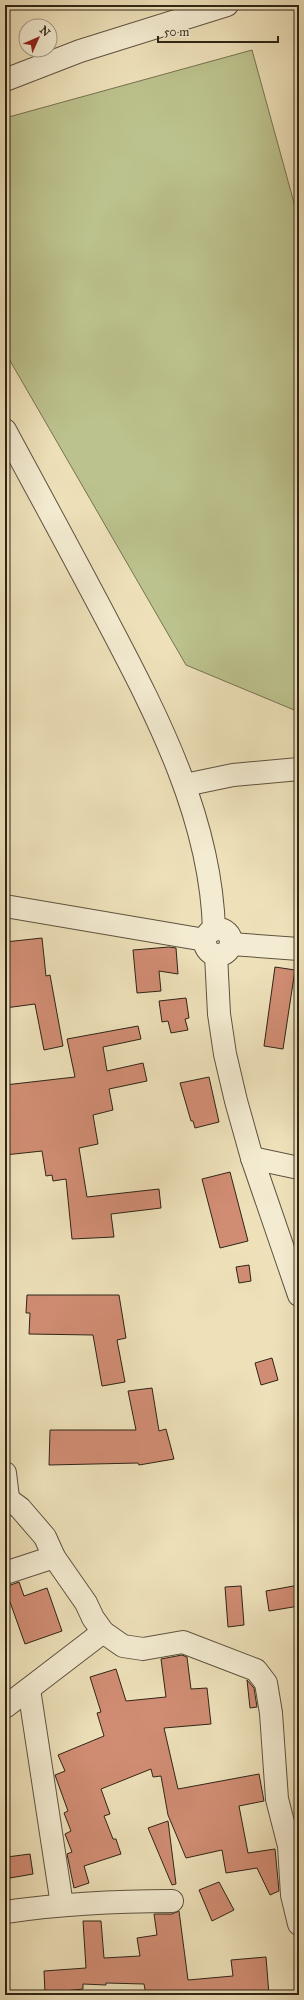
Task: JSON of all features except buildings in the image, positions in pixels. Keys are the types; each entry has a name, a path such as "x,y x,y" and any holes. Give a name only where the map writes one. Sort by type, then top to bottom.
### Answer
{"street":[{"path":"5,80 80,51 227,5"},
{"path":"5,430 66,541 154,710 185,785 202,844 214,903 219,1014 225,1054 252,1158 299,1295"},
{"path":"185,785 233,775 299,769"},
{"path":"5,906 216,942 299,948"},
{"path":"252,1158 299,1168"},
{"path":"5,1473 7,1497 32,1520 45,1537 54,1557 86,1603 93,1618 103,1632 123,1646 143,1649 183,1642 256,1670 266,1683 271,1713 277,1799 288,1846 292,1895 299,1924"},
{"path":"5,1572 54,1557"},
{"path":"5,1707 103,1632"},
{"path":"29,1689 62,1905"},
{"path":"5,1912 62,1905 120,1901 172,1901"}],"green space":[{"path":"252,50 299,221 299,712 186,665 5,352 5,118"}]}
